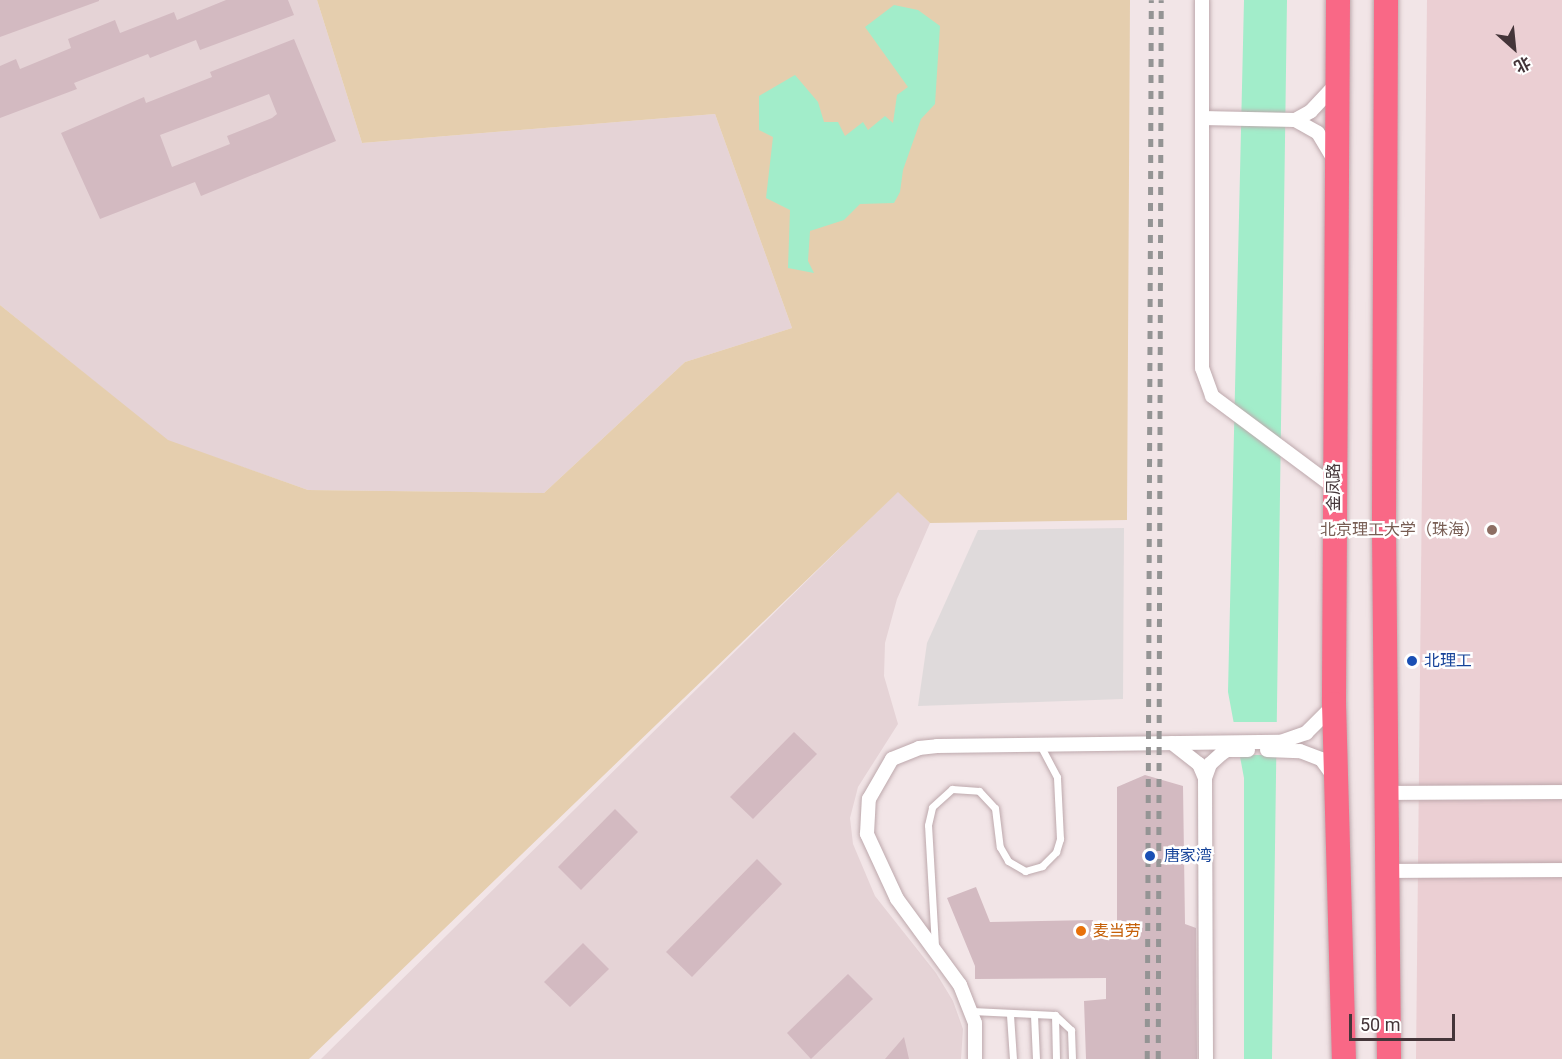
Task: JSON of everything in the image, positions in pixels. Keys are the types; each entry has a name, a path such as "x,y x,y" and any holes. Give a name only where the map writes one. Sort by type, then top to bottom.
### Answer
{"highway":[{"name":"金凤路","path":"1338,0 1334,704 1344,1052"},
{"path":"1386,0 1389,1052"}],"street":[{"path":"1202,0 1202,368 1212,396 1334,487"},
{"path":"1291,120 1311,111 1339,80"},
{"path":"1202,118 1291,120 1318,133 1336,162"},
{"path":"1280,746 1306,733 1321,722 1334,704"},
{"path":"975,1059 972,1011 935,948 897,899 871,848 865,819 877,780 892,759 919,748 1039,743 1172,742 1280,746 1320,759 1335,778"},
{"path":"1172,742 1189,752 1205,778"},
{"path":"1206,1059 1205,778 1210,764 1227,745"},
{"path":"1387,793 1562,792"},
{"path":"1388,871 1562,870"}],"lane":[{"path":"935,948 928,825 932,807 952,789 979,791 995,808 1000,847 1008,861 1025,871 1042,866 1056,852 1060,839 1058,777 1039,743"},
{"path":"972,1011 1010,1015 1055,1015 1071,1030 1072,1059"},
{"path":"1010,1015 1013,1059"},
{"path":"1034,1015 1036,1059"},
{"path":"1055,1015 1056,1059"}],"shaded area":[{"path":"0,0 317,0 362,143 715,114 792,328 685,362 544,493 308,490 168,441 0,305"},
{"path":"317,0 1130,0 1127,520 930,523 898,492 309,1059 0,1059 0,305 168,440 308,490 544,493 685,362 792,328 715,114 362,143"},
{"path":"1244,0 1287,0 1272,1059 1244,1059 1244,778 1228,692"},
{"name":"北京理工大学（珠海）","path":"1427,0 1562,0 1562,1059 1416,1059"},
{"path":"894,5 918,10 940,26 935,104 921,119 903,170 900,192 894,203 860,204 844,220 810,231 808,261 814,273 788,268 790,210 766,198 773,137 759,130 759,96 795,75 818,102 824,122 838,122 845,136 863,122 868,130 885,116 893,123 897,95 908,87 865,27"},
{"path":"898,491 930,523 897,599 885,643 884,676 898,724 858,787 850,818 853,844 875,896 936,973 953,1001 963,1029 961,1059 321,1059"},
{"path":"1124,528 1123,699 918,706 927,643 978,530"}],"pier":[{"path":"1230,722 1279,722 1279,755 1237,755"}],"building":[{"path":"0,0 99,0 99,1 0,37"},
{"path":"226,0 288,0 294,15 200,50 196,40 150,58 148,54 74,83 77,89 0,118 0,66 16,59 20,69 71,48 68,39 115,20 120,33 174,12 177,20"},
{"path":"294,39 336,141 201,196 195,182 100,219 61,133 144,97 146,103 212,77 210,72","holes":["269,94 277,114 227,136 230,144 172,167 160,135"]},
{"path":"794,732 817,754 753,819 730,797"},
{"name":"唐家湾","path":"1145,775 1183,786 1185,924 1196,928 1197,1059 1086,1059 1084,1001 1106,999 1106,978 975,979 975,966 947,898 976,887 990,922 1093,920 1093,935 1117,924 1117,787"},
{"path":"615,809 638,832 581,890 558,867"},
{"path":"757,859 782,884 692,977 666,952"},
{"path":"583,943 609,969 570,1007 544,982"},
{"path":"848,974 873,999 811,1059 787,1033"},
{"path":"904,1037 909,1059 885,1059"}],"railway":[{"path":"1147,1059 1151,0"},
{"path":"1158,1059 1161,0"}],"place":[{"name":"北京理工大学（珠海）","path":"1492,530"},
{"name":"北理工","path":"1412,661"},
{"name":"唐家湾","path":"1150,856"},
{"name":"麦当劳","path":"1081,931"}]}
